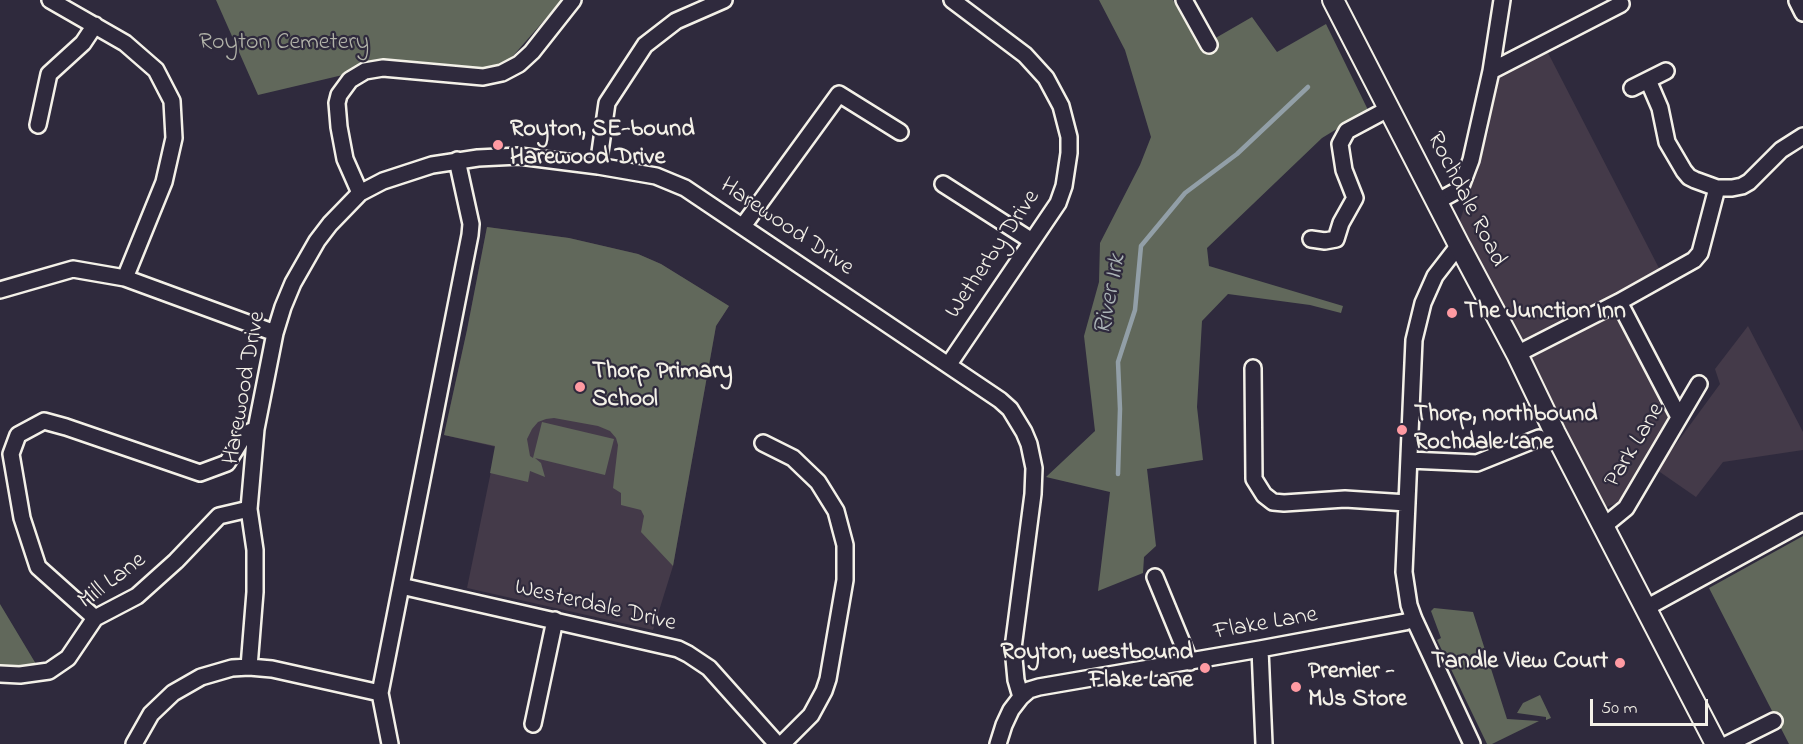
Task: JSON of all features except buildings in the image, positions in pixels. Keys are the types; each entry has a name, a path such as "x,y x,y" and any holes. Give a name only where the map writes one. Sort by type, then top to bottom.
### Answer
{"main road":[{"name":"Rochdale Road","path":"1333,0 1716,744"}],"street":[{"path":"50,0 125,43 156,70 172,101 174,138 164,182 125,278"},
{"path":"360,193 345,159 338,119 339,95 350,80 365,71 374,69 483,77 502,73 519,64 532,52 573,0"},
{"path":"598,166 607,103 645,45 676,21 724,0"},
{"name":"Wetherby Drive","path":"949,364 1058,202 1068,170 1069,137 1061,106 1046,78 1025,55 952,0"},
{"path":"1184,0 1209,45"},
{"path":"1438,201 1460,189 1471,160 1491,71 1502,0"},
{"path":"1794,1 1803,13"},
{"path":"1491,71 1620,4"},
{"path":"38,125 49,74 83,43 95,25"},
{"path":"1632,88 1666,71"},
{"path":"1648,80 1660,108 1667,142 1684,171 1689,177 1717,188 1732,188 1749,182 1781,150 1803,136"},
{"path":"743,226 839,94 900,132"},
{"path":"1311,239 1325,242 1336,239 1341,223 1355,198 1344,170 1340,144 1347,131 1390,108"},
{"name":"Harewood Drive","path":"249,667 255,592 255,550 249,509 256,429 275,333 290,291 305,260 330,224 360,193 408,172 457,160 519,156 598,166 656,177 685,188 949,364 1010,409 1024,432 1034,468 1033,494 1013,648 1016,680 1021,697"},
{"path":"390,744 380,693 470,235 471,224 457,160"},
{"path":"943,184 1032,241"},
{"path":"1517,354 1619,302 1694,260 1700,253 1717,188"},
{"path":"1459,245 1435,276 1423,303 1414,340 1404,572 1409,605 1414,619 1472,744"},
{"path":"0,290 73,269 125,278 275,333"},
{"path":"1619,302 1679,417"},
{"path":"1253,368 1254,479 1264,495 1273,502 1284,503 1345,499 1407,503"},
{"name":"Park Lane","path":"1604,526 1626,508 1699,384"},
{"path":"95,618 38,567 22,518 11,454 18,435 44,421 200,473 227,463 245,434 256,429"},
{"path":"1409,460 1477,463 1539,438"},
{"path":"763,442 793,458 818,482 836,511 842,528 846,554 844,580 828,679 824,691 811,715 779,744"},
{"name":"Mill Lane","path":"0,674 20,675 49,671 68,658 95,618 137,596 176,561 219,516 249,509"},
{"path":"1646,608 1803,522"},
{"path":"1155,577 1190,662"},
{"name":"Westerdale Drive","path":"401,586 668,646 688,654 709,668 779,744"},
{"name":"Flake Lane","path":"1021,697 1029,690 1039,687 1260,650 1414,619"},
{"path":"533,724 555,620"},
{"path":"1260,650 1264,744"},
{"path":"134,744 151,714 161,704 186,684 216,672 249,667 272,669 380,693"},
{"path":"998,744 1008,717 1021,697"},
{"path":"1728,744 1774,721"}],"shaded area":[{"path":"1546,49 1661,272 1610,302 1673,420 1618,503 1606,507 1459,224 1489,129 1493,76"},
{"name":"Thorp Primary School","path":"487,227 569,238 638,254 661,264 729,306 716,326 673,566 653,630 467,588 496,447 444,435"},
{"path":"1748,326 1803,432 1803,450 1723,462 1696,497 1657,470 1720,384 1715,369"}],"green space":[{"name":"Royton Cemetery","path":"216,0 562,0 505,65 480,74 408,69 375,61 347,74 258,95"},
{"path":"1099,0 1173,0 1200,47 1252,17 1277,52 1326,24 1368,110 1322,138 1207,248 1209,266 1343,306 1341,313 1310,305 1228,294 1202,321 1197,407 1203,460 1147,469 1156,546 1144,557 1143,573 1098,591 1110,492 1046,477 1095,431 1084,336 1099,282 1100,243 1140,165 1151,137 1125,50"},
{"name":"Thorp Primary School","path":"487,227 569,238 638,254 661,264 729,306 716,326 673,566 641,532 644,516 641,510 621,505 621,493 613,488 618,445 610,431 598,426 554,418 538,422 527,439 530,456 533,458 542,422 614,439 605,475 535,458 541,463 545,477 530,471 528,482 490,473 495,446 444,435"},
{"path":"1803,536 1803,744 1789,744 1709,588"},
{"path":"0,604 39,669 0,666"},
{"path":"1434,608 1473,612 1507,719 1539,721 1492,744 1487,744 1437,640 1441,638 1431,611"},
{"path":"1540,695 1551,718 1546,720 1546,717 1517,713 1523,703"}],"waterway":[{"name":"River Irk","path":"1118,474 1120,409 1118,362 1135,310 1141,246 1185,193 1237,154 1308,87"}],"place":[{"name":"Royton, SE-bound Harewood Drive","path":"498,145"},
{"name":"The Junction Inn","path":"1452,313"},
{"name":"Thorp Primary School","path":"580,387"},
{"name":"Thorp, northbound Rochdale Lane","path":"1402,430"},
{"name":"Tandle View Court","path":"1620,663"},
{"name":"Royton, westbound Flake Lane","path":"1205,668"},
{"name":"Premier - MJs Store","path":"1296,687"}]}
